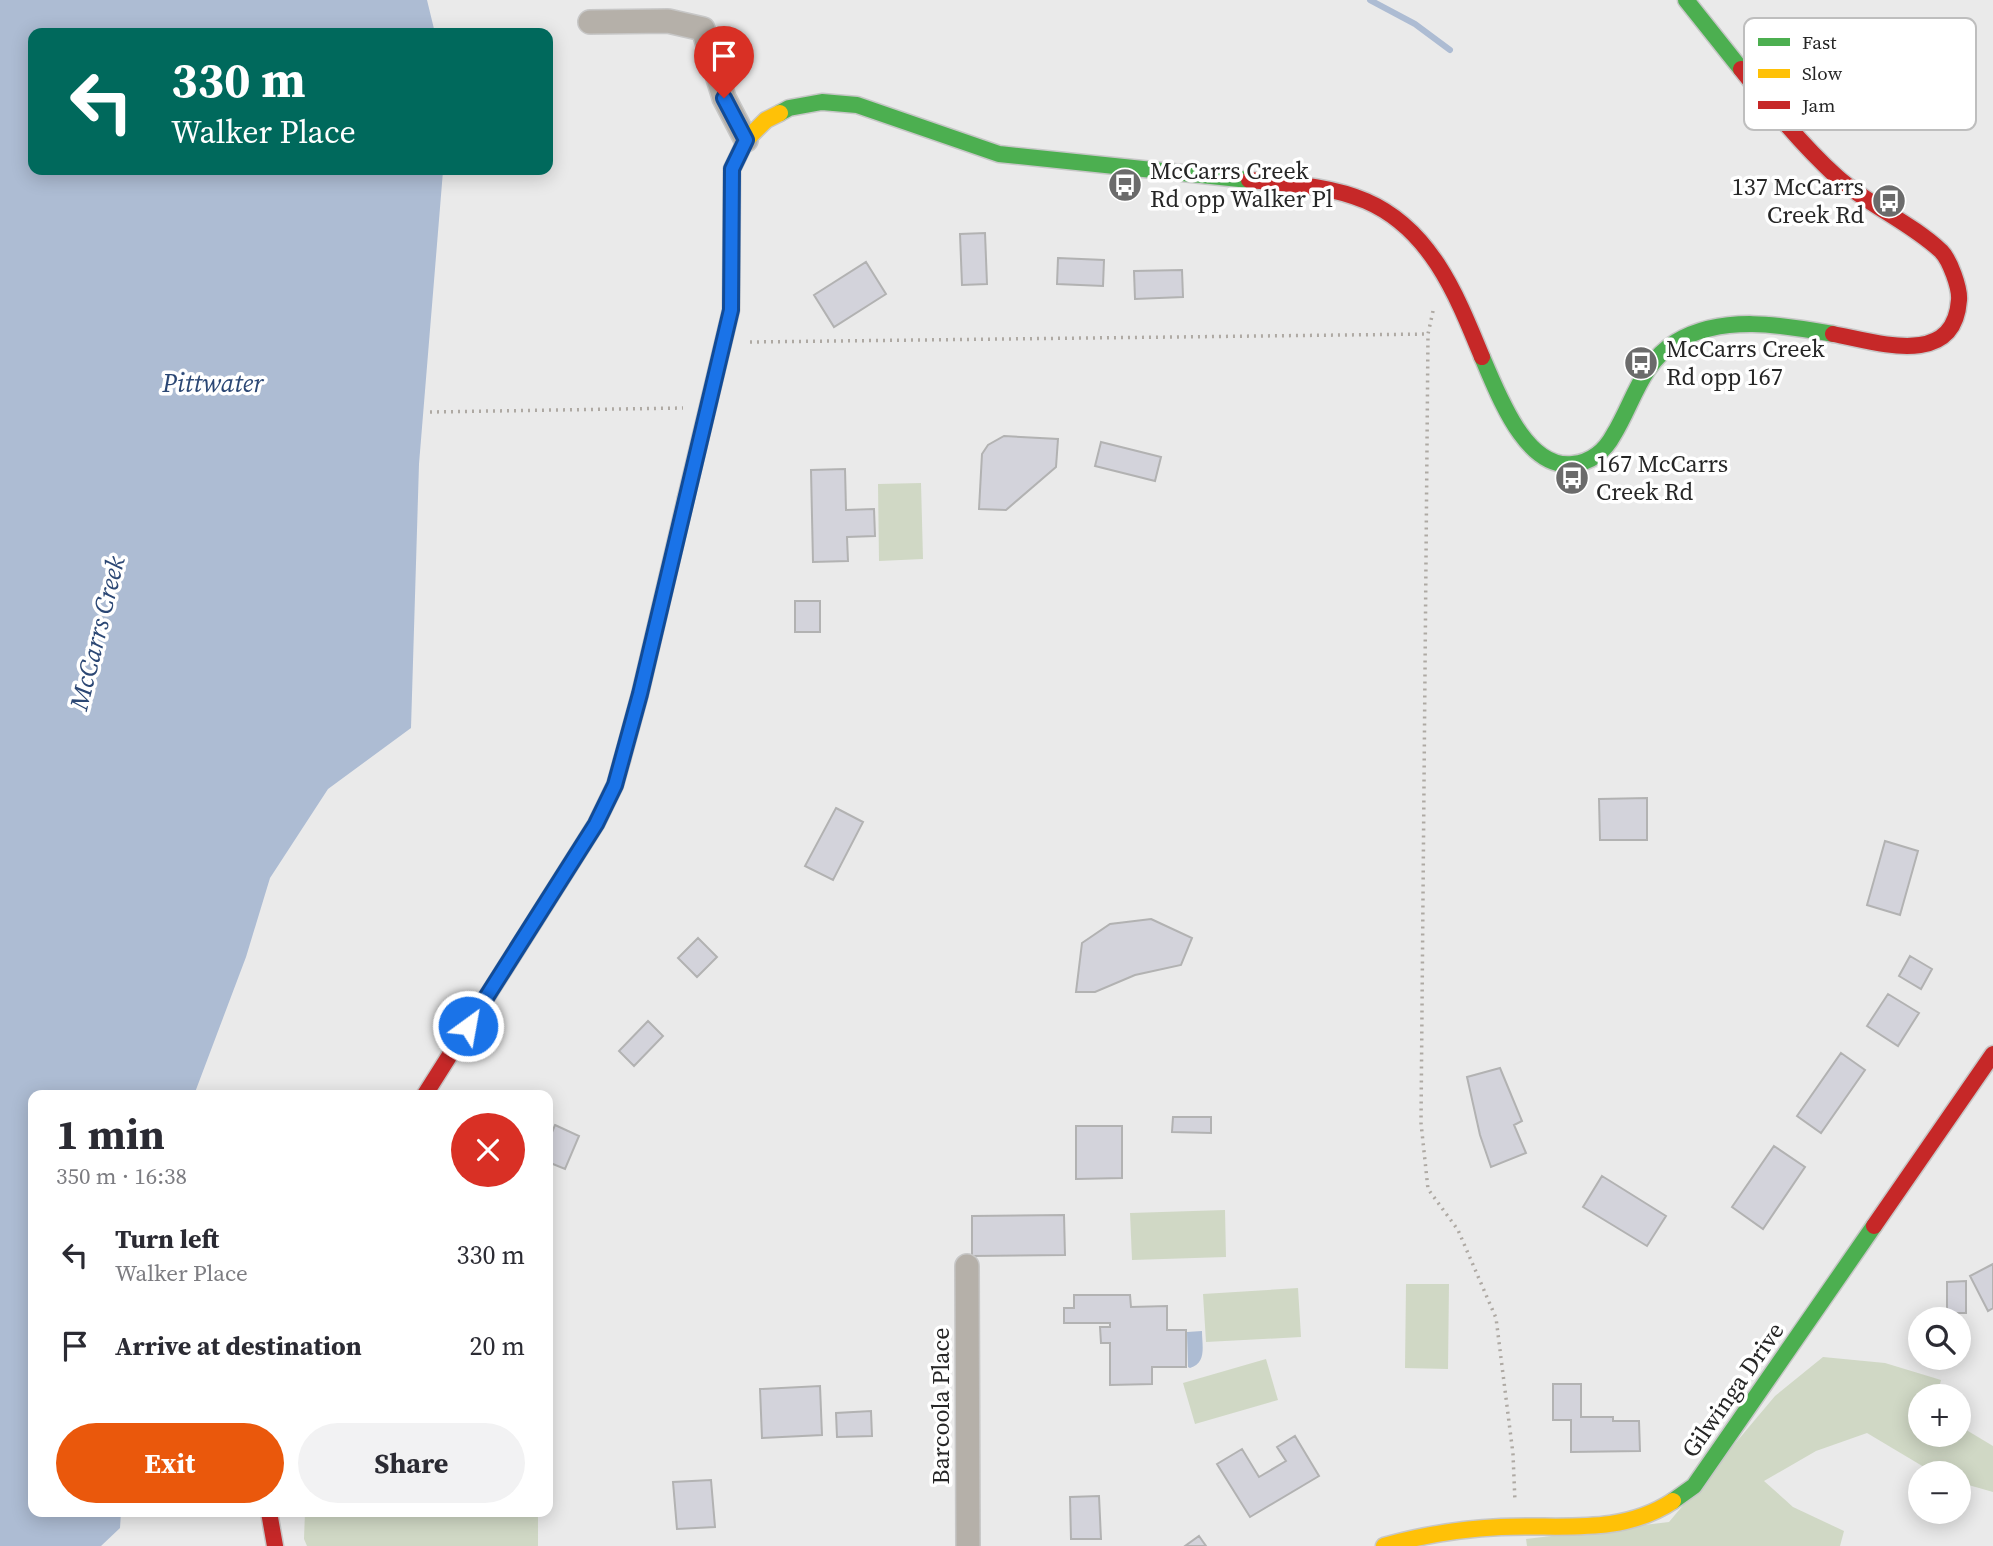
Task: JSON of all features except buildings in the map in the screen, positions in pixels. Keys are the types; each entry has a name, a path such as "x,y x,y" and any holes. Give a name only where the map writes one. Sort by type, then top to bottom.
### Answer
{"main road":[{"path":"1686,0 1744,73"},
{"path":"428,1090 596,824 615,785 643,681 731,310 732,169 746,140 766,121 789,108 822,102 857,105 999,154 1301,185 1336,191 1369,202 1398,219 1422,242 1442,271 1464,311 1502,401 1519,431 1539,455 1554,464 1578,465 1598,455 1612,439 1640,382 1655,361 1676,341 1696,331 1724,325 1754,323 1903,347 1928,345 1948,330 1958,315 1961,290 1943,253 1839,179 1789,130"},
{"name":"Gilwinga Drive","path":"1384,1546 1413,1537 1458,1529 1607,1525 1634,1521 1666,1508 1694,1486 1993,1054"},
{"path":"270,1517 275,1546"}],"street":[{"path":"590,22 668,21 703,29 724,98 746,140"},
{"name":"Barcoola Place","path":"967,1266 968,1546"}],"path":[{"path":"1434,309 1428,334 1421,1123 1428,1189 1458,1230 1496,1318 1513,1454 1517,1526"},
{"path":"723,342 1428,334"},
{"path":"430,412 708,407"}],"green space":[{"path":"921,483 923,559 879,561 878,484"},
{"path":"1225,1210 1226,1257 1132,1260 1130,1213"},
{"path":"1406,1284 1449,1284 1448,1369 1405,1368"},
{"path":"1298,1288 1301,1337 1206,1342 1203,1294"},
{"path":"1823,1357 1885,1363 1941,1380 1940,1384 1908,1384 1908,1447 1971,1447 1971,1433 1993,1446 1993,1492 1971,1486 1971,1461 1914,1461 1867,1433 1816,1451 1764,1481 1793,1507 1844,1531 1840,1546 1527,1546 1526,1539 1669,1522 1775,1396"},
{"path":"1266,1359 1278,1400 1195,1424 1183,1383"},
{"path":"305,1517 538,1517 538,1546 307,1546 304,1539"}],"water":[{"name":"Pittwater","path":"0,0 427,0 434,28 28,28 28,175 443,175 419,464 411,728 328,789 270,878 246,957 196,1090 28,1090 28,1517 121,1517 120,1528 101,1546 0,1546"},
{"path":"1202,1331 1201,1358 1190,1368 1187,1332"}],"waterway":[{"path":"1370,0 1415,24 1450,50"}],"traffic: fast":[{"path":"1686,0 1741,69"},
{"path":"780,113 789,108 822,102 857,105 999,154 1249,180"},
{"path":"1482,357 1505,408 1527,442 1541,455 1556,463 1573,464 1592,458 1606,446 1646,372 1664,350 1676,342 1694,333 1733,325 1773,325 1833,334"},
{"path":"622,760 686,498"},
{"path":"1673,1501 1694,1486 1874,1226"}],"traffic: slow":[{"path":"686,498 731,310 732,169 746,140 766,120 780,113"},
{"path":"1384,1546 1471,1529 1611,1524 1653,1512 1673,1501"}],"traffic: jam":[{"path":"1741,69 1744,73"},
{"path":"1792,130 1849,187 1916,231 1941,251 1954,274 1958,289 1959,300 1954,322 1943,336 1929,343 1891,345 1833,334"},
{"path":"1249,180 1338,192 1366,201 1389,213 1425,247 1439,267 1482,357"},
{"path":"428,1090 596,824 615,785 622,760"},
{"path":"1874,1226 1993,1054"},
{"path":"270,1517 275,1546"}],"place":[{"name":"McCarrs Creek Rd opp Walker Pl","path":"1125,185"},
{"name":"137 McCarrs Creek Rd","path":"1889,201"},
{"name":"McCarrs Creek Rd opp 167","path":"1641,363"},
{"name":"167 McCarrs Creek Rd","path":"1572,478"}],"route":[{"path":"468,1026 596,824 615,785 634,717 731,310 732,169 746,140 724,98"}],"water label":[{"name":"McCarrs Creek","path":"97,633"}]}
